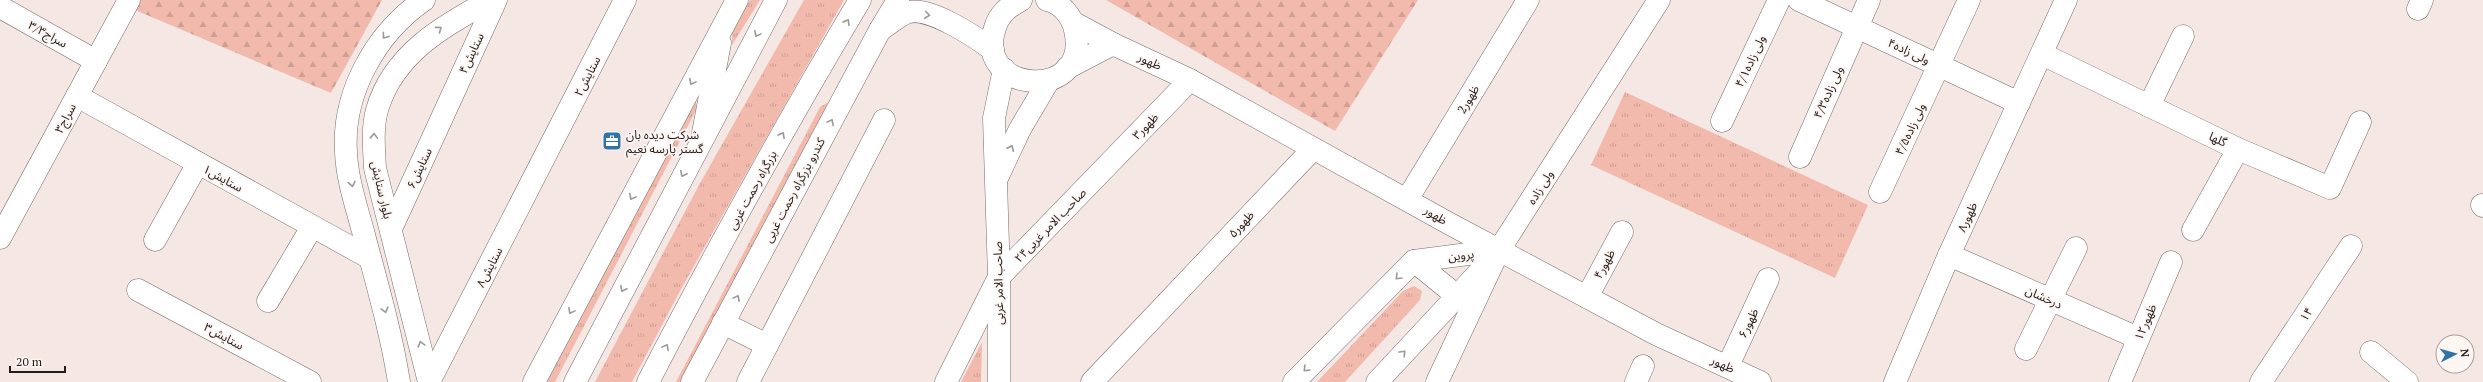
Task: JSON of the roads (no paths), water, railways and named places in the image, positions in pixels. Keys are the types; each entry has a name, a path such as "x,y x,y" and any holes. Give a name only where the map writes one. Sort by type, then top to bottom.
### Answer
{"main road":[{"name":"سراج۳","path":"0,237 129,0"},
{"path":"399,382 391,332 354,195 346,152 347,124 356,89 365,66 394,25 424,0"},
{"name":"بلوار ستایش","path":"429,382 375,168 374,155 377,110 387,85 403,62 438,29 491,0"},
{"name":"ستایش۴","path":"447,107 496,0"},
{"name":"ستایش۲","path":"548,152 625,0"},
{"path":"534,382 737,0"},
{"path":"575,382 703,135 776,0"},
{"name":"بزرگراه رحمت غربی","path":"648,382 800,102 860,0"},
{"name":"کندرو بزرگراه رحمت غربی","path":"692,382 880,30 898,0"},
{"path":"993,50 992,34 998,19 1008,7 1021,0"},
{"name":"2ظهور","path":"1408,198 1528,0"},
{"name":"ولی زاده","path":"1437,382 1499,250 1659,0"},
{"name":"ولی زاده۴/۱","path":"1722,121 1779,0"},
{"name":"ولی زاده۴","path":"1799,0 2019,102"},
{"name":"ولی زاده۴/۳","path":"1800,157 1869,0"},
{"name":"ولی زاده۴/۵","path":"1880,192 1940,66 1969,0"},
{"name":"ظهور۸","path":"1895,382 1949,255 2066,0"},
{"name":"سراج۳/۳","path":"0,7 96,61"},
{"path":"1065,8 1077,38 1075,54 1067,68"},
{"name":"ظهور","path":"1065,8 1113,44 1190,80 1313,149 1408,198 1499,250 1656,334 1760,382"},
{"path":"880,30 907,12 932,15 968,31 993,50 1004,70 1025,82 1037,83 1049,80 1067,68 1113,44"},
{"path":"703,135 724,22"},
{"path":"2149,106 2183,36"},
{"name":"گلها","path":"2042,54 2238,148 2330,188 2360,122"},
{"name":"صاحب الامر غربی","path":"999,382 999,277 994,118 1004,70"},
{"path":"995,183 1020,129 1049,80"},
{"name":"ظهور۳","path":"1100,173 1190,80"},
{"name":"ستایش۱","path":"77,96 370,258"},
{"name":"ستایش۶","path":"391,229 447,107"},
{"path":"748,382 884,120"},
{"path":"2193,230 2238,148"},
{"name":"ظهور۵","path":"1092,382 1313,149"},
{"name":"ستایش۸","path":"429,382 548,152"},
{"path":"155,240 198,163"},
{"name":"صاحب الامر غربی۲۴","path":"999,277 1100,173"},
{"path":"268,301 312,227"},
{"name":"ظهور۴","path":"1587,297 1622,232"},
{"name":"۱۴","path":"2261,382 2351,246"},
{"path":"2026,349 2076,248"},
{"name":"پروین","path":"1414,261 1499,250"},
{"name":"پروین","path":"1377,382 1499,250"},
{"name":"درخشان","path":"1949,255 2138,338"},
{"path":"1294,382 1414,261 1457,296"},
{"name":"ظهور۱۲","path":"2120,382 2171,262"},
{"path":"946,382 999,277"},
{"name":"ظهور۶","path":"1728,366 1768,279"},
{"name":"ستایش۳","path":"138,290 310,382"},
{"path":"723,323 767,346"},
{"path":"2371,352 2407,382"}],"place":[{"name":"شرکت دیده بان گستر پارسه نعیم","path":"612,141"}]}
